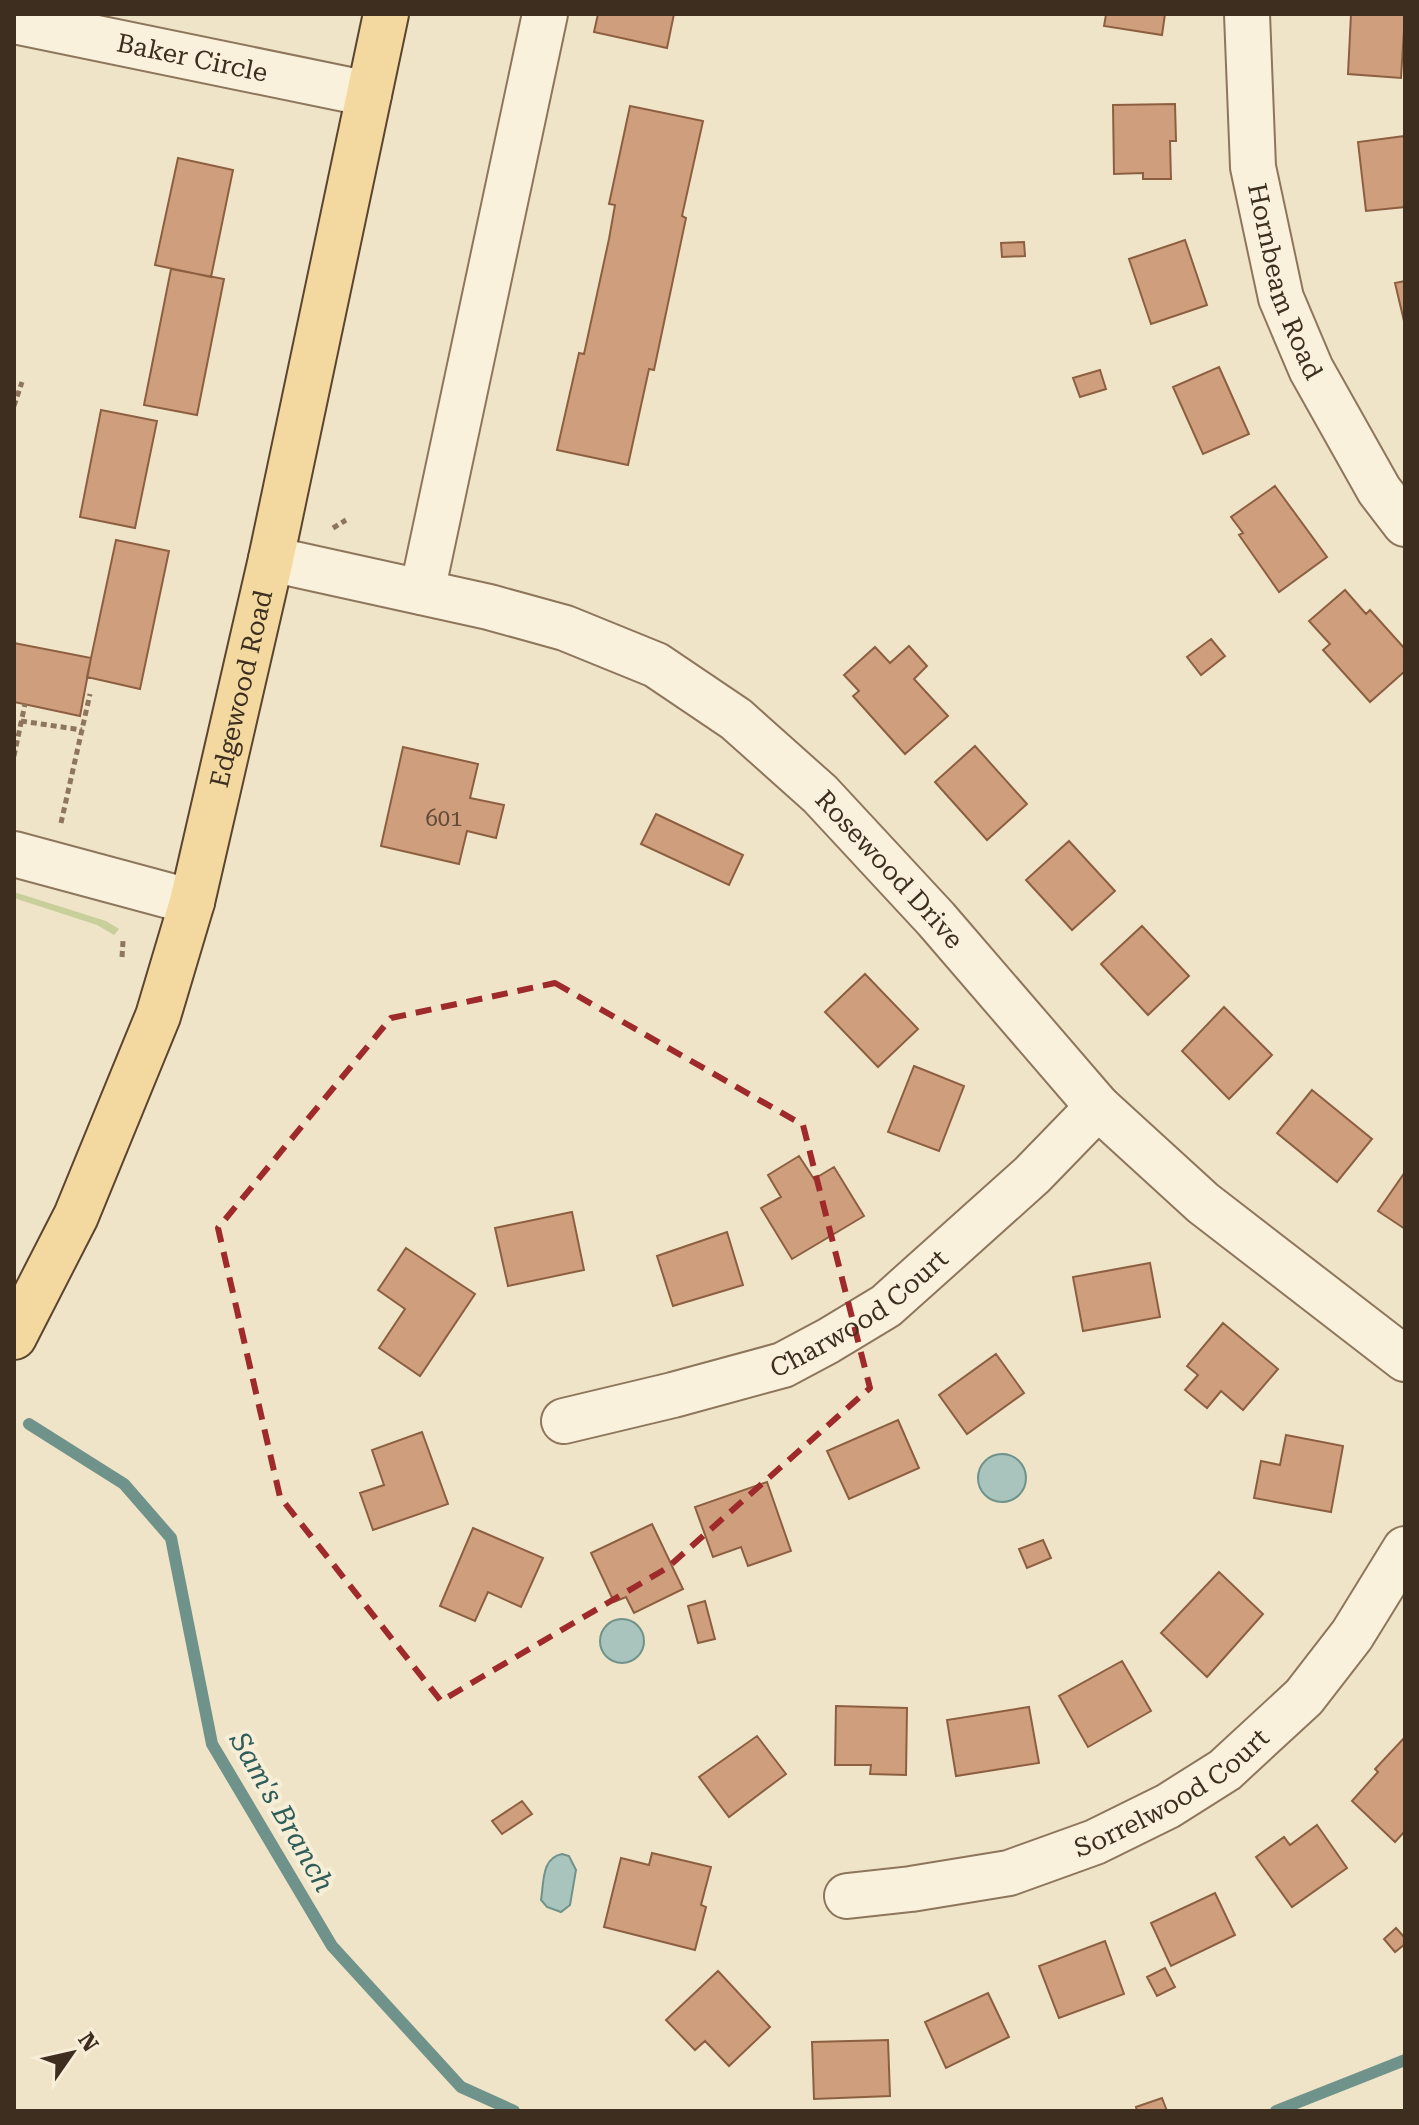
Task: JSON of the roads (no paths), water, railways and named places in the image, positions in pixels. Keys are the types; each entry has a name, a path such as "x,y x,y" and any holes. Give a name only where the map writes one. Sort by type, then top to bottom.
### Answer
{"main road":[{"name":"Edgewood Road","path":"14,1337 76,1216 158,1016 192,902 271,559 386,14"}],"street":[{"path":"422,592 545,14"},
{"name":"Hornbeam Road","path":"1247,14 1253,167 1281,298 1311,369 1379,490 1405,524"},
{"name":"Baker Circle","path":"14,21 369,94"},
{"name":"Rosewood Drive","path":"271,559 489,607 565,628 656,665 736,719 820,794 936,919 1098,1107 1203,1203 1405,1359"},
{"path":"14,854 192,902"},
{"name":"Charwood Court","path":"564,1421 783,1365 828,1341 898,1297 1032,1175 1098,1107"},
{"name":"Sorrelwood Court","path":"847,1896 1009,1873 1095,1842 1168,1806 1225,1770 1304,1697 1352,1635 1405,1549"}],"water":[{"path":"1002,1454 1019,1461 1026,1478 1019,1495 1002,1502 985,1495 978,1478 985,1461"},
{"path":"622,1619 638,1625 644,1641 638,1657 622,1663 606,1657 600,1641 606,1625"},
{"path":"555,1856 569,1856 576,1870 570,1905 561,1912 547,1907 541,1900 547,1866"}],"waterway":[{"name":"Sam's Branch","path":"29,1424 124,1484 171,1538 212,1744 332,1946 461,2087 514,2111"},
{"name":"Sam's Branch","path":"1276,2111 1405,2060"}]}
